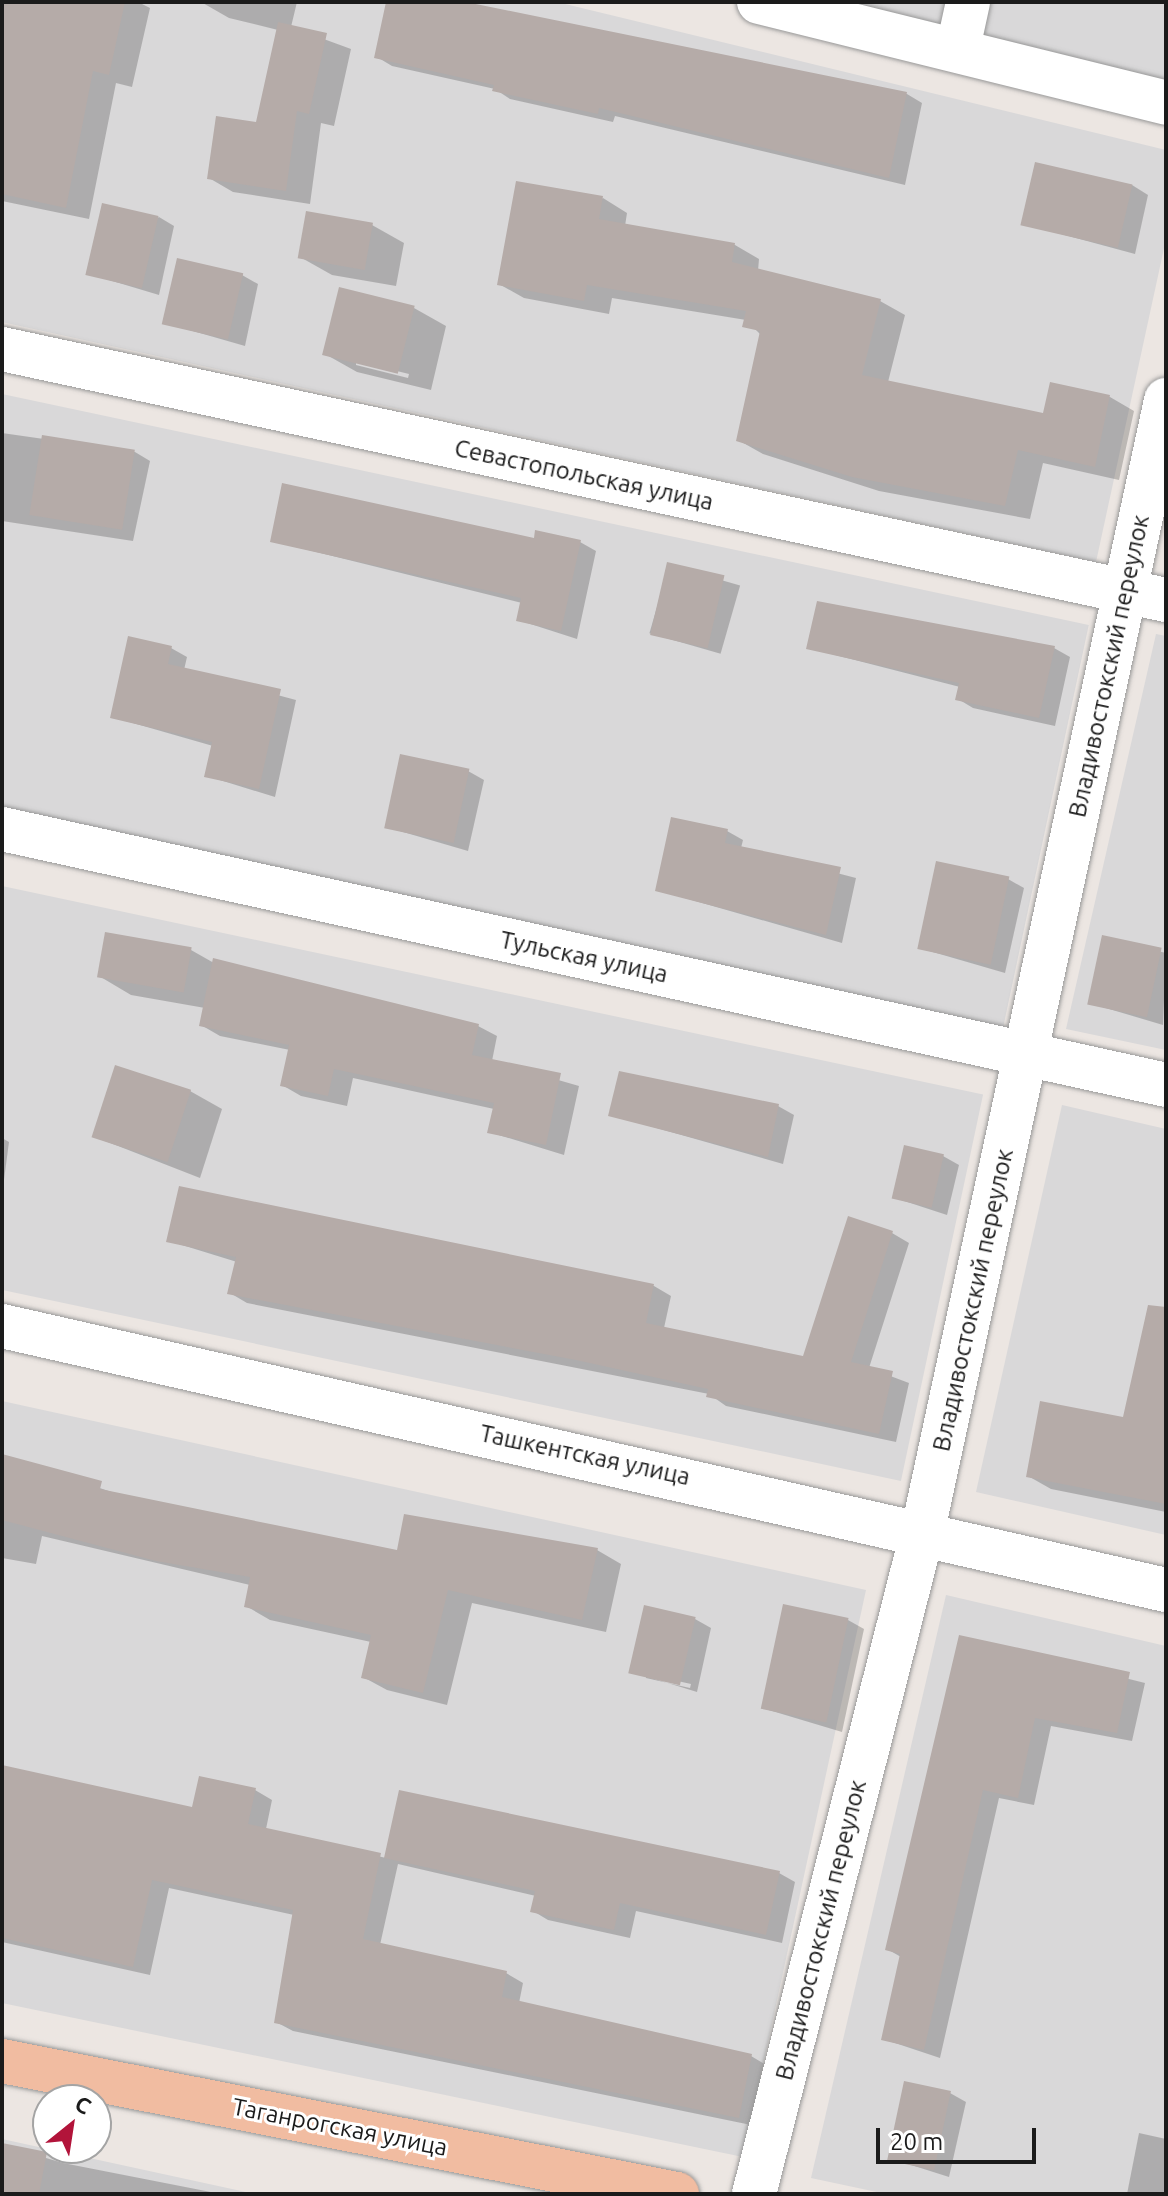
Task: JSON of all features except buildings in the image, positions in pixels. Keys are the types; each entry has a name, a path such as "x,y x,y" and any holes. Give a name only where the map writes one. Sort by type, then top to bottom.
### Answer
{"main road":[{"name":"Таганрогская улица","path":"2,2061 677,2194"}],"street":[{"path":"759,2 958,48 1166,103"},
{"path":"958,48 968,2"},
{"name":"Севастопольская улица","path":"2,349 1146,596"},
{"name":"Владивостокский переулок","path":"754,2194 923,1530 1026,1054 1146,596 1166,400"},
{"name":"Тульская улица","path":"2,829 1166,1085"},
{"name":"Ташкентская улица","path":"2,1326 923,1530 1166,1590"}],"shaded area":[{"path":"2,2 557,2 1166,150 1166,239 1096,562 2,322"},
{"path":"820,2 955,2 948,31"},
{"path":"989,2 1166,2 1166,80 982,37"},
{"path":"2,394 1089,625 1003,1030 2,817"},
{"path":"1156,634 1166,636 1166,1050 1066,1029"},
{"path":"2,886 983,1095 901,1481 2,1290"},
{"path":"1062,1105 1166,1129 1166,1535 976,1492"},
{"path":"2,1401 866,1590 743,2157 2,2003"},
{"path":"946,1595 1166,1646 1166,2194 886,2194 811,2178"},
{"path":"2,2139 32,2146 32,2164 112,2163 255,2194 2,2194"}]}
